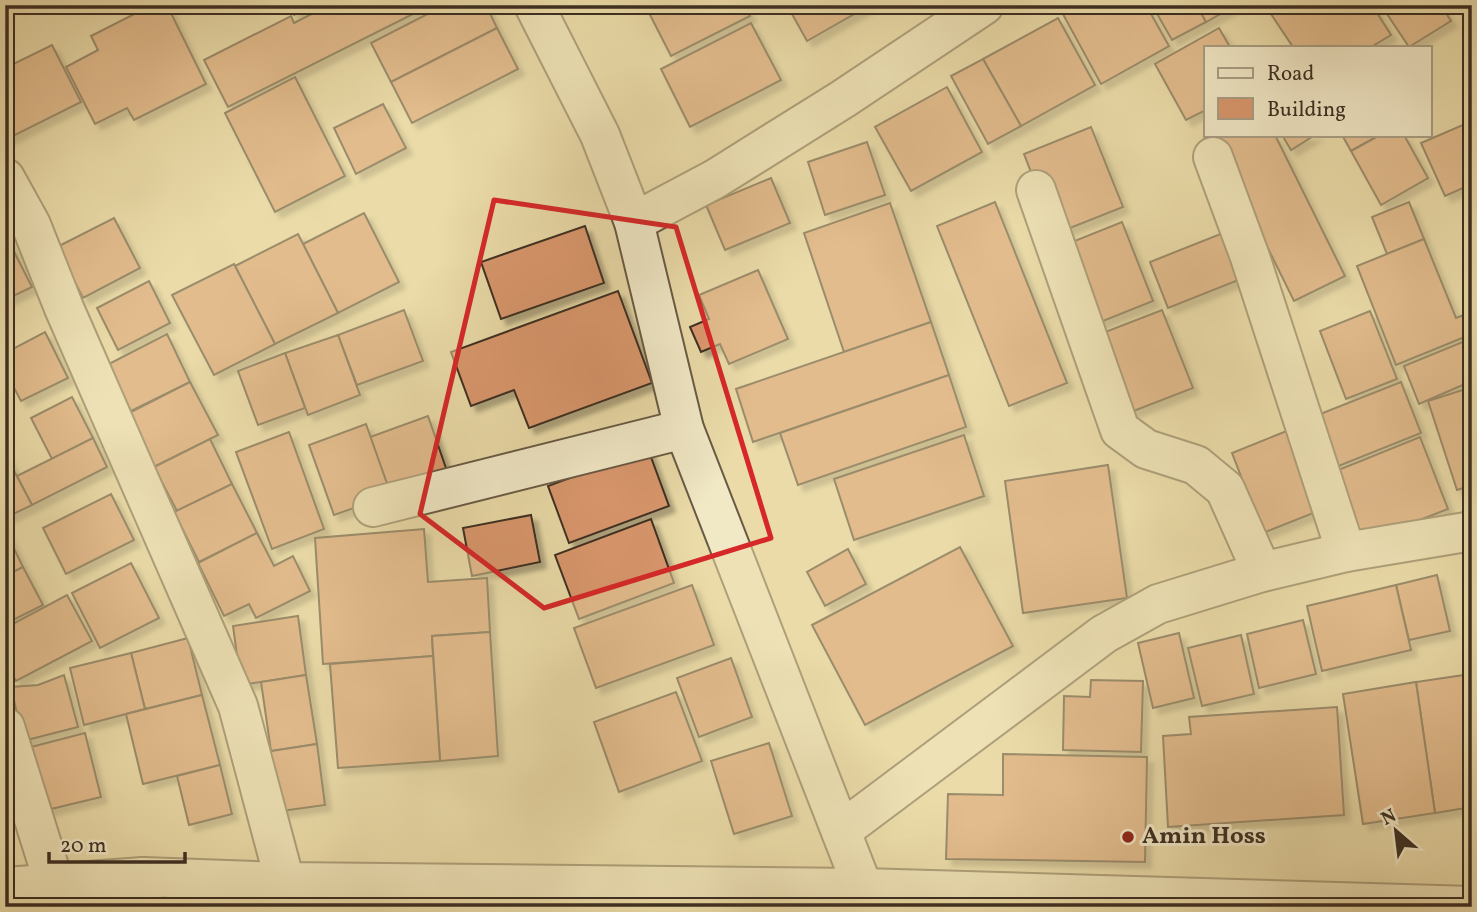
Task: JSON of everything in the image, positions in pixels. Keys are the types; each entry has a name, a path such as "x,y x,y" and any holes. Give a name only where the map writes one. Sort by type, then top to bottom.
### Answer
{"street":[{"path":"534,5 600,135 635,222 684,429 841,831 890,895"},
{"path":"635,222 727,171 843,99 984,5"},
{"path":"1213,157 1259,283 1346,552"},
{"path":"5,178 31,225 64,308 238,706 285,882"},
{"path":"1036,190 1120,430 1146,449 1196,465 1219,482 1225,489 1262,572"},
{"path":"373,507 684,429"},
{"path":"841,831 1104,634 1158,604 1262,572 1346,552 1472,531"},
{"path":"5,727 54,883"},
{"path":"5,887 54,883 143,892 285,882 1472,906"}],"highlighted area":[{"path":"494,200 676,227 771,538 544,608 420,514"}],"building":[{"path":"152,5 167,5 206,84 134,120 127,108 95,124 66,67 98,50 91,36"},
{"path":"289,5 314,5 294,15"},
{"path":"329,5 416,5 419,11 228,107 204,60 291,16 294,23"},
{"path":"445,5 486,5 497,28 391,82 371,43"},
{"path":"645,5 744,5 750,16 671,56"},
{"path":"787,5 870,5 807,41"},
{"path":"1058,5 1146,5 1169,46 1101,84"},
{"path":"1152,5 1197,5 1206,22 1172,40"},
{"path":"1197,5 1236,5 1206,22"},
{"path":"1265,5 1372,5 1391,35 1373,46 1292,46"},
{"path":"1381,5 1441,5 1451,21 1408,46"},
{"path":"1058,18 1095,85 1021,126 983,59"},
{"path":"751,23 781,80 690,127 661,69"},
{"path":"497,28 518,69 412,123 391,82"},
{"path":"1219,28 1229,46 1204,46 1204,111 1186,120 1155,64"},
{"path":"52,45 81,102 5,140 5,68"},
{"path":"983,59 1021,126 988,144 951,76"},
{"path":"295,77 345,176 275,212 225,113"},
{"path":"947,87 982,152 911,191 875,127"},
{"path":"383,104 406,148 356,174 334,128"},
{"path":"1465,124 1472,140 1472,184 1445,196 1421,143"},
{"path":"1091,127 1123,207 1055,234 1024,154"},
{"path":"1212,136 1275,136 1345,276 1294,301"},
{"path":"1283,136 1313,136 1291,150"},
{"path":"1343,136 1378,136 1351,151"},
{"path":"1378,136 1405,136 1428,178 1381,205 1351,151"},
{"path":"867,142 885,195 825,215 808,162"},
{"path":"771,178 790,223 725,250 706,205"},
{"path":"995,202 1067,383 1009,406 937,226"},
{"path":"1409,202 1424,239 1387,254 1372,217"},
{"path":"890,203 931,322 844,352 804,233"},
{"path":"364,213 399,282 338,313 303,244"},
{"path":"114,218 140,268 83,298 57,247"},
{"path":"1122,222 1153,301 1093,325 1062,246"},
{"path":"585,226 604,283 501,319 481,262"},
{"path":"1223,233 1241,279 1168,308 1150,262"},
{"path":"5,234 32,287 5,300"},
{"path":"298,234 338,313 275,344 235,266"},
{"path":"1424,239 1456,318 1472,312 1472,334 1396,365 1357,266"},
{"path":"234,264 275,344 214,375 172,295"},
{"path":"758,270 788,339 729,364 720,344 701,352 690,327 709,319 699,295"},
{"path":"149,281 170,323 118,350 97,308"},
{"path":"618,291 652,383 529,428 514,390 471,406 451,352"},
{"path":"404,310 423,361 357,385 338,335"},
{"path":"1162,310 1193,388 1131,412 1100,334"},
{"path":"1370,311 1397,379 1346,399 1320,331"},
{"path":"931,322 949,375 753,442 736,389"},
{"path":"45,332 68,378 21,401 5,371 5,353"},
{"path":"167,334 190,382 131,411 107,365"},
{"path":"338,335 360,395 308,415 285,353"},
{"path":"1465,341 1472,357 1472,381 1419,404 1404,366"},
{"path":"285,353 305,408 258,425 238,371"},
{"path":"949,375 966,427 798,485 780,433"},
{"path":"190,382 218,435 154,467 127,414"},
{"path":"1401,382 1421,433 1326,471 1305,420"},
{"path":"1472,387 1472,485 1457,490 1428,401"},
{"path":"72,397 93,438 52,459 31,418"},
{"path":"428,416 448,474 391,495 370,437"},
{"path":"366,424 391,495 334,515 309,445"},
{"path":"1294,428 1326,508 1263,533 1232,453"},
{"path":"289,432 324,529 272,549 236,452"},
{"path":"964,435 984,496 854,540 834,479"},
{"path":"1420,437 1448,509 1353,546 1326,475"},
{"path":"93,438 107,467 32,505 17,476"},
{"path":"210,439 232,484 177,511 154,467"},
{"path":"648,449 669,506 569,543 548,486"},
{"path":"5,453 12,467 5,470"},
{"path":"1108,465 1127,598 1023,613 1005,481"},
{"path":"12,467 32,505 5,518 5,470"},
{"path":"232,484 257,533 199,562 174,512"},
{"path":"111,494 134,540 66,574 43,528"},
{"path":"531,515 540,562 472,576 463,528"},
{"path":"651,519 674,583 579,619 555,555"},
{"path":"424,529 428,582 487,578 490,632 432,636 433,656 323,664 315,538"},
{"path":"5,530 23,567 5,576"},
{"path":"257,533 274,566 293,556 310,591 256,618 249,604 224,616 198,563"},
{"path":"960,547 1013,646 865,725 812,625"},
{"path":"848,549 866,584 825,606 807,572"},
{"path":"131,563 159,618 100,648 72,593"},
{"path":"23,567 43,605 5,624 5,576"},
{"path":"1437,575 1450,631 1409,640 1396,585"},
{"path":"692,585 714,645 596,688 574,628"},
{"path":"1396,585 1411,650 1322,671 1307,606"},
{"path":"67,595 92,641 16,681 5,662 5,628"},
{"path":"298,616 306,675 241,685 233,626"},
{"path":"1303,620 1316,674 1259,688 1247,634"},
{"path":"490,632 498,756 440,761 432,636"},
{"path":"1179,633 1194,698 1153,708 1138,643"},
{"path":"1241,635 1254,694 1202,706 1188,648"},
{"path":"188,638 202,695 145,709 131,653"},
{"path":"131,653 145,709 84,725 70,668"},
{"path":"433,656 440,761 338,768 330,664"},
{"path":"731,658 752,717 699,737 677,678"},
{"path":"1471,674 1472,807 1435,813 1416,682"},
{"path":"64,675 78,727 23,741 11,687 38,685"},
{"path":"306,675 317,744 271,751 261,682"},
{"path":"1091,680 1143,681 1141,752 1063,750 1064,696 1090,697"},
{"path":"1416,682 1435,813 1363,824 1343,694"},
{"path":"676,692 702,761 619,792 594,722"},
{"path":"202,695 220,765 143,784 126,714"},
{"path":"1337,707 1344,815 1168,827 1163,736 1191,734 1189,717"},
{"path":"85,733 101,797 47,810 31,747"},
{"path":"769,743 792,816 734,834 711,761"},
{"path":"317,744 325,805 274,812 265,752"},
{"path":"1003,754 1147,757 1145,862 946,859 948,794 1003,795"},
{"path":"220,765 232,814 189,825 177,776"}],"place":[{"name":"Amin Hoss","path":"1128,837"}]}
